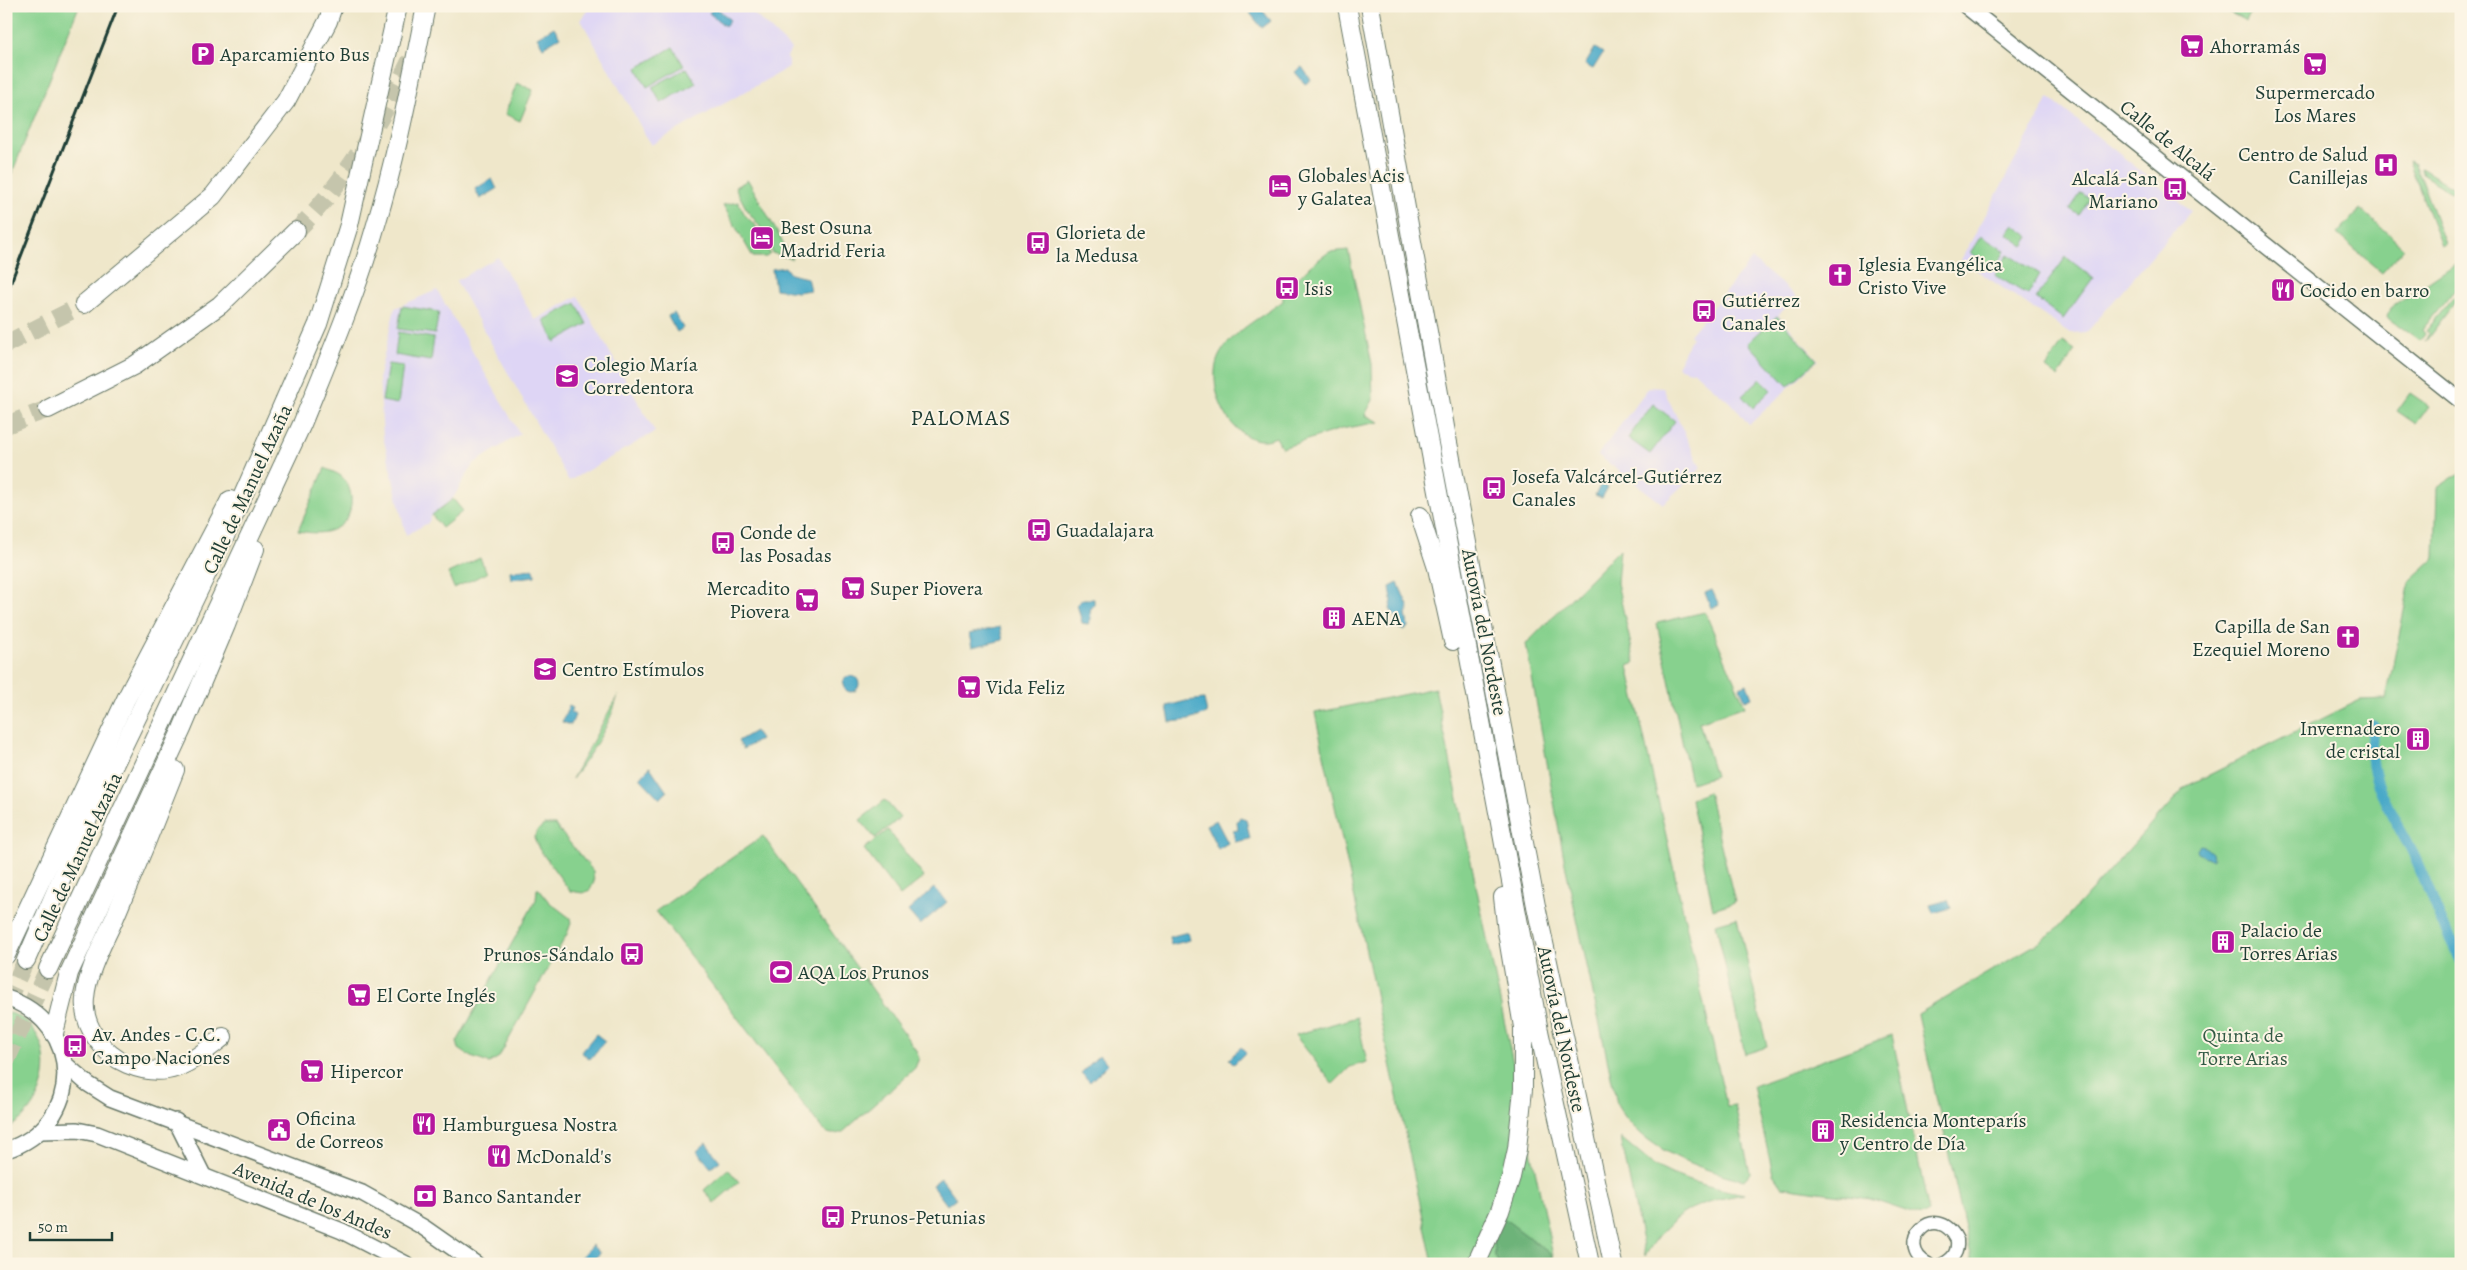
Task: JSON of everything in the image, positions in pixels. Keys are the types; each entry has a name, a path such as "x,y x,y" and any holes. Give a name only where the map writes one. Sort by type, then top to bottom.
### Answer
{"highway":[{"path":"84,304 213,196 286,102 328,21 333,6"},
{"name":"Calle de Manuel Azaña","path":"26,960 81,833 226,534 306,353 349,225 376,110 396,6"},
{"name":"Calle de Manuel Azaña","path":"48,969 302,424 340,332 375,228 412,78 426,6"},
{"name":"Autovía del Nordeste","path":"1347,6 1539,1031 1590,1264"},
{"name":"Autovía del Nordeste","path":"1370,6 1446,427 1533,886 1613,1264"},
{"path":"48,409 135,365 220,305 296,231"},
{"path":"6,955 160,631 306,353"},
{"path":"222,1037 190,1063 159,1070 137,1068 122,1062 100,1043 91,1031 86,1016 84,1000 91,972 149,838 185,745 226,625 302,424"},
{"path":"1420,516 1437,568 1455,649 1485,748"},
{"path":"54,1033 69,974 182,729 226,625"},
{"path":"1476,1264 1500,1211 1511,1177 1523,1089 1523,1027 1507,932 1491,777"},
{"path":"1599,1205 1619,1249 1623,1264"}],"main road":[{"name":"Calle de Alcalá","path":"1966,6 2461,401"},
{"path":"6,998 22,1003 40,1016 54,1033 65,1064 65,1082 61,1100 53,1117 30,1140 6,1150"},
{"name":"Avenida de los Andes","path":"65,1064 88,1084 110,1098 176,1121 362,1193 423,1227 476,1264"},
{"name":"Avenida de los Andes","path":"176,1121 203,1175"},
{"name":"Avenida de los Andes","path":"41,1131 76,1130 97,1134 342,1231 406,1264"}],"street":[{"path":"1928,1264 1915,1251 1914,1242 1917,1233 1928,1224 1944,1224 1954,1232 1957,1240 1956,1259 1951,1259 1943,1264"}],"shaded area":[{"path":"590,6 746,6 791,49 787,57 789,67 651,145 581,20"},
{"path":"2049,98 2191,211 2087,332 2070,333 1961,260"},
{"name":"Colegio María Corredentora","path":"498,257 535,320 578,296 655,432 569,481 456,281"},
{"path":"1752,259 1797,297 1778,315 1818,360 1749,425 1735,407 1695,372 1677,367 1692,337 1690,335"},
{"path":"437,290 520,434 473,464 453,498 432,515 428,523 406,535 383,436 379,376 395,308"},
{"path":"1649,387 1663,388 1701,468 1663,504 1598,455"}],"green space":[{"path":"6,6 79,6 6,188"},
{"path":"2217,6 2253,6 2246,21"},
{"path":"673,47 684,66 647,87 637,68"},
{"path":"687,68 696,83 661,103 652,87"},
{"path":"517,83 533,90 520,121 505,114"},
{"path":"2409,161 2415,164 2445,244 2441,246"},
{"path":"2421,168 2459,191 2456,195 2423,175"},
{"path":"748,180 792,259 772,253 768,237 747,210 735,187"},
{"path":"2081,193 2090,199 2079,215 2070,209"},
{"path":"738,202 745,215 756,226 770,254 766,257 753,257 723,205"},
{"path":"2360,209 2404,248 2382,273 2337,234"},
{"path":"2014,225 2030,237 2024,246 2007,234"},
{"path":"1981,236 2005,251 1995,268 1970,253"},
{"path":"1348,250 1372,364 1373,400 1365,415 1380,422 1341,429 1282,448 1276,437 1261,440 1248,437 1236,428 1226,416 1219,401 1215,370 1219,356 1224,347 1239,332 1283,301 1283,293 1310,266 1329,252"},
{"path":"2008,254 2040,274 2028,295 1995,275"},
{"path":"2066,257 2093,278 2063,319 2036,298"},
{"path":"2461,260 2461,282 2422,330 2425,334 2420,341 2390,319 2388,316 2391,308"},
{"path":"2461,288 2461,294 2425,342 2429,333 2426,331"},
{"path":"576,303 587,324 555,342 544,320"},
{"path":"402,306 439,312 435,334 398,329"},
{"path":"1777,316 1817,360 1788,386 1748,343"},
{"path":"398,332 434,338 431,361 395,355"},
{"path":"2063,342 2075,350 2058,377 2046,368"},
{"path":"388,364 403,366 398,404 382,401"},
{"path":"1760,379 1771,390 1753,408 1742,396"},
{"path":"2410,393 2429,406 2416,424 2397,411"},
{"path":"1653,404 1675,421 1650,454 1628,438"},
{"path":"325,468 340,476 350,490 350,512 342,524 327,532 298,531"},
{"name":"Quinta de Torre Arias","path":"2461,472 2461,1264 1973,1264 1918,1014 2055,931 2185,787 2360,700 2386,699 2410,581 2435,558 2437,488"},
{"path":"453,499 463,511 442,528 432,515"},
{"path":"1620,549 1617,583 1635,663 1628,666 1727,1107 1735,1106 1750,1173 1744,1180 1689,1163 1655,1144 1640,1133 1617,1104 1565,864 1526,644"},
{"path":"480,558 487,573 454,588 448,573"},
{"path":"1705,612 1745,706 1699,722 1715,776 1691,783 1657,623"},
{"path":"1435,688 1553,1256 1493,1210 1495,1256 1499,1264 1433,1264 1315,713"},
{"path":"618,695 605,728 572,779"},
{"path":"1708,792 1735,902 1713,909 1691,799"},
{"path":"885,800 900,818 875,838 860,820"},
{"path":"544,825 555,825 593,871 594,882 590,890 583,893 570,891 539,849 534,837"},
{"path":"888,830 924,877 900,896 864,849"},
{"name":"AQA Los Prunos","path":"763,836 915,1049 919,1058 915,1068 840,1133 830,1134 823,1130 656,911"},
{"path":"537,889 549,902 570,918 571,923 567,934 499,1057 489,1063 471,1057 459,1049 457,1042 536,900"},
{"path":"1737,918 1767,1047 1745,1054 1716,924"},
{"path":"6,1011 24,1020 36,1034 43,1050 45,1068 41,1087 34,1104 22,1118 6,1129"},
{"path":"1357,1017 1367,1062 1350,1067 1333,1084 1295,1035"},
{"path":"1892,1035 1929,1212 1921,1216 1870,1199 1782,1187 1773,1174 1753,1086"},
{"path":"1621,1138 1661,1169 1696,1183 1744,1194 1711,1201 1686,1212 1665,1229 1645,1256"},
{"path":"728,1169 739,1182 714,1203 704,1190"},
{"path":"1493,1210 1553,1256 1555,1264 1499,1264 1495,1256"}],"water":[{"path":"715,6 730,20 725,26 709,13"},
{"path":"1259,6 1271,21 1262,28 1250,13"},
{"path":"554,27 560,37 543,47 537,37"},
{"path":"1595,48 1603,53 1593,69 1585,65"},
{"path":"1302,67 1311,80 1305,84 1295,72"},
{"path":"492,179 497,189 480,199 475,189"},
{"path":"785,267 790,274 807,278 810,290 797,292 775,289 772,269"},
{"path":"674,313 683,328 677,332 668,316"},
{"path":"1601,484 1608,487 1602,498 1595,495"},
{"path":"534,569 535,576 511,579 510,571"},
{"path":"1398,583 1409,608 1406,614 1408,627 1404,630 1397,628 1395,616 1390,609 1392,601 1390,587"},
{"path":"1712,590 1719,605 1711,608 1705,593"},
{"path":"1083,599 1094,599 1094,605 1090,610 1091,619 1088,624 1082,623 1077,604"},
{"path":"1000,627 1003,640 972,647 969,634"},
{"path":"851,676 857,678 859,684 857,690 851,692 845,690 843,684 845,678"},
{"path":"1747,684 1752,697 1745,700 1740,687"},
{"path":"1204,699 1207,714 1189,720 1170,722 1167,706"},
{"path":"569,706 573,708 570,712 575,715 571,725 562,722"},
{"path":"755,731 760,740 743,749 738,741"},
{"path":"650,767 667,792 660,799 640,778"},
{"path":"1240,817 1246,819 1250,839 1235,842 1233,831 1238,830 1237,822"},
{"path":"1216,820 1228,843 1218,849 1206,825"},
{"path":"2200,845 2205,846 2212,852 2213,860 2198,853 2197,850"},
{"path":"934,888 947,902 920,925 908,911"},
{"path":"1948,900 1951,908 1933,913 1930,905"},
{"path":"1188,932 1190,940 1171,945 1169,937"},
{"path":"596,1034 605,1041 590,1059 581,1052"},
{"path":"1241,1047 1246,1052 1234,1064 1229,1059"},
{"path":"1099,1055 1108,1064 1090,1082 1081,1073"},
{"path":"706,1143 720,1161 711,1168 697,1151"},
{"path":"941,1178 956,1198 947,1205 932,1185"},
{"path":"592,1245 600,1253 590,1264 582,1264 578,1260"}],"waterway":[{"path":"2373,726 2372,760 2380,789 2413,854 2439,916 2461,961"}],"tunnel":[{"path":"296,231 314,212 347,170 377,124 414,53"},
{"path":"6,344 84,304"},
{"path":"6,425 48,409"},
{"path":"6,1003 26,960"},
{"path":"6,1061 48,969"}],"railway":[{"path":"6,295 118,6"}],"place":[{"name":"Ahorramás","path":"2192,46"},
{"name":"Aparcamiento Bus","path":"203,54"},
{"name":"Supermercado Los Mares","path":"2315,64"},
{"name":"Centro de Salud Canillejas","path":"2386,165"},
{"name":"Globales Acis y Galatea","path":"1280,186"},
{"name":"Alcalá-San Mariano","path":"2175,189"},
{"name":"Best Osuna Madrid Feria","path":"762,238"},
{"name":"Glorieta de la Medusa","path":"1038,243"},
{"name":"Iglesia Evangélica Cristo Vive","path":"1840,275"},
{"name":"Isis","path":"1287,288"},
{"name":"Cocido en barro","path":"2283,290"},
{"name":"Gutiérrez Canales","path":"1704,311"},
{"name":"Colegio María Corredentora","path":"567,376"},
{"name":"Josefa Valcárcel-Gutiérrez Canales","path":"1494,488"},
{"name":"Guadalajara","path":"1039,530"},
{"name":"Conde de las Posadas","path":"723,543"},
{"name":"Super Piovera","path":"853,588"},
{"name":"Mercadito Piovera","path":"807,600"},
{"name":"AENA","path":"1334,618"},
{"name":"Capilla de San Ezequiel Moreno","path":"2348,637"},
{"name":"Centro Estímulos","path":"545,669"},
{"name":"Vida Feliz","path":"969,687"},
{"name":"Invernadero de cristal","path":"2418,739"},
{"name":"Palacio de Torres Arias","path":"2223,942"},
{"name":"Prunos-Sándalo","path":"632,954"},
{"name":"AQA Los Prunos","path":"781,972"},
{"name":"El Corte Inglés","path":"359,995"},
{"name":"Av. Andes - C.C. Campo Naciones","path":"75,1046"},
{"name":"Hipercor","path":"312,1071"},
{"name":"Hamburguesa Nostra","path":"424,1124"},
{"name":"Oficina de Correos","path":"279,1130"},
{"name":"Residencia Monteparís y Centro de Día","path":"1823,1131"},
{"name":"McDonald's","path":"499,1156"},
{"name":"Banco Santander","path":"425,1196"},
{"name":"Prunos-Petunias","path":"833,1217"}],"district":[{"name":"PALOMAS","path":"961,417"}]}
